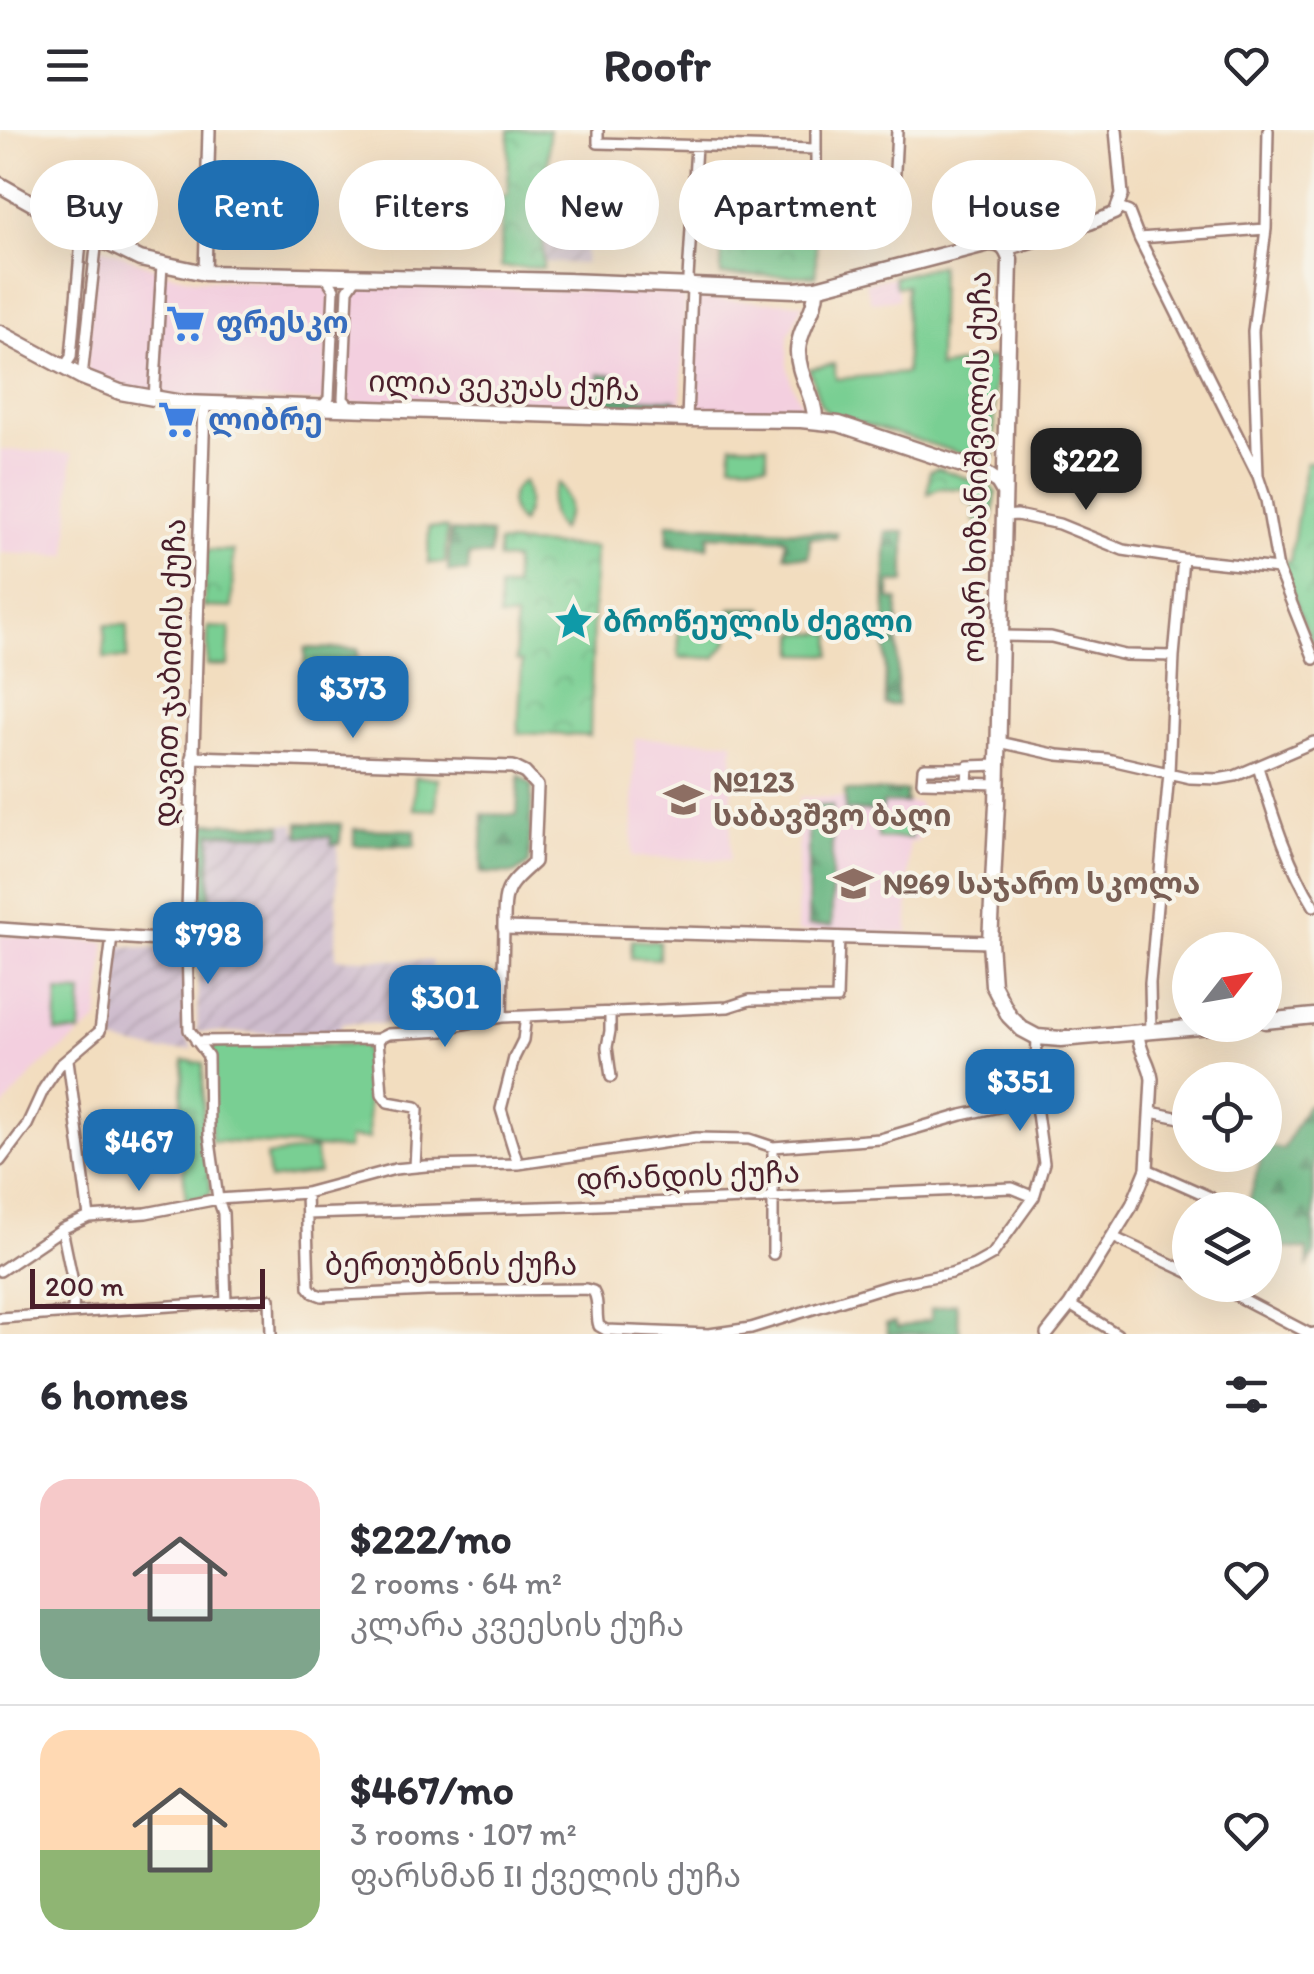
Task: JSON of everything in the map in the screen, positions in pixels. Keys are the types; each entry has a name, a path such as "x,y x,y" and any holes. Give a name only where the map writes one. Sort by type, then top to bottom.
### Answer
{"main road":[{"name":"ომარ ხიზანიშვილის ქუჩა","path":"0,185 30,202"},
{"name":"ომარ ხიზანიშვილის ქუჩა","path":"123,250 162,265 205,273 795,290 962,250"},
{"name":"ომარ ხიზანიშვილის ქუჩა","path":"1007,250 1002,636 990,942 994,986 1000,1002 1022,1029 1036,1037"},
{"path":"815,421 798,351 803,326 816,299 816,288"},
{"name":"ილია ვეკუას ქუჩა","path":"0,333 82,378 154,399 204,406 815,421 839,424 983,472"},
{"path":"983,472 996,469 1005,454"},
{"path":"983,472 998,482 1004,492"},
{"path":"1282,1019 1314,1016"},
{"path":"1036,1037 1061,1039 1172,1030"}],"street":[{"path":"205,273 209,130"},
{"path":"598,130 598,143 816,149"},
{"path":"816,130 816,160"},
{"path":"895,160 896,130"},
{"path":"1096,221 1115,213 1122,195 1116,130"},
{"path":"1258,476 1254,332 1266,229 1268,130"},
{"path":"695,160 696,146"},
{"path":"1119,208 1129,212 1258,476 1278,569 1314,659"},
{"path":"1139,238 1266,229"},
{"path":"60,366 71,357 81,250"},
{"path":"82,378 96,250"},
{"path":"687,419 690,250"},
{"path":"154,399 162,265"},
{"path":"322,408 329,398 334,308 334,289 326,278"},
{"path":"352,409 343,398 348,290 356,278"},
{"name":"დავით ჯაბიძის ქუჩა","path":"204,406 187,942 189,1030 208,1056 209,1134 223,1213 226,1303"},
{"path":"1003,516 1059,524 1123,550 1278,569"},
{"path":"1048,1334 1132,1205 1147,1169 1151,1068 1140,1050 1169,773 1183,559"},
{"path":"1002,636 1051,638 1125,655 1174,656"},
{"path":"999,742 1058,755 1106,759 1190,778 1218,779 1235,776 1314,742"},
{"path":"192,757 513,767 525,773 537,786 534,862 506,893 502,1017"},
{"path":"998,765 922,769 922,782 998,784"},
{"path":"1258,766 1281,838 1314,906"},
{"path":"968,768 968,783"},
{"path":"504,928 990,942"},
{"path":"0,929 187,942"},
{"path":"0,1161 27,1125 59,1066 100,1031 112,937"},
{"path":"196,1041 378,1039 388,1034 443,1031 502,1017 728,1007 750,1000 837,1000 839,937"},
{"path":"610,1012 607,1047 611,1077"},
{"path":"518,1164 502,1109 514,1058 523,1040 526,1016"},
{"path":"1034,1197 1044,1164 1035,1100 1036,1037"},
{"path":"378,1039 384,1099 418,1109 415,1167"},
{"path":"68,1060 89,1217"},
{"path":"0,1271 62,1228 89,1217 146,1214 218,1199 306,1193 394,1169 518,1164 696,1138 749,1139 774,1148 880,1140 962,1114 1035,1100"},
{"path":"1152,1112 1172,1116"},
{"path":"773,1254 774,1148"},
{"path":"1147,1169 1199,1192"},
{"name":"დრანდის ქუჩა","path":"306,1214 1012,1188 1034,1197"},
{"name":"ბერთუბნის ქუჩა","path":"306,1193 308,1287 322,1296 586,1290 593,1291 596,1297 599,1326 606,1330 709,1334 751,1328 891,1285 974,1265 992,1255 1034,1197"},
{"path":"62,1228 74,1287 73,1312"},
{"path":"1112,1237 1172,1265"},
{"path":"0,1318 270,1299 272,1334"},
{"path":"1249,1302 1314,1334"},
{"path":"1070,1305 1117,1334"}],"shaded area":[{"path":"109,250 193,279 326,284 331,292 325,402 173,397 86,373 95,252"},
{"path":"545,250 586,250 585,264 544,262"},
{"path":"894,277 899,299 871,302 865,283"},
{"path":"354,285 679,293 685,301 681,405 678,412 349,403 345,397 349,290"},
{"path":"701,299 803,303 788,336 787,364 804,409 798,414 694,411 690,407 695,302"},
{"path":"0,450 72,453 68,556 0,553"},
{"name":"№123 საბავშვო ბაღი","path":"635,738 733,741 730,860 632,857"},
{"name":"№69 საჯარო სკოლა","path":"799,797 903,799 903,803 919,803 918,842 909,843 908,933 797,932"},
{"path":"201,822 295,824 295,831 338,832 336,958 432,961 431,1025 341,1023 340,1034 197,1032"},
{"path":"0,935 106,942 98,1021 39,1067 0,1111"},
{"path":"113,945 183,951 186,1037 193,1049 160,1051 107,1041"}],"green space":[{"path":"509,130 549,130 548,160 525,160 525,250 543,250 543,268 501,267"},
{"path":"722,250 816,250 816,276 721,275"},
{"path":"940,265 938,368 995,357 994,457 989,462 828,413 820,403 809,369 834,364 836,379 906,373 906,285 896,287 894,277"},
{"path":"599,374 613,375 613,397 676,400 676,408 598,403"},
{"path":"732,444 767,445 767,464 731,463"},
{"path":"1306,462 1314,462 1314,650 1280,562 1290,561"},
{"path":"938,468 992,487 996,493 993,519 974,521 975,503 966,502 966,489 939,488 928,494 930,471"},
{"path":"523,481 527,503 521,524 510,502"},
{"path":"558,483 568,506 560,530 550,507"},
{"path":"668,523 837,533 836,538 810,537 809,557 785,555 786,539 709,535 708,547 667,545"},
{"path":"429,527 447,528 445,563 428,563"},
{"path":"450,531 491,534 490,556 469,555 468,572 448,571"},
{"path":"886,532 905,532 905,582 890,582 890,599 898,600 897,705 885,705"},
{"path":"498,543 595,547 590,736 518,733 522,662 516,661 515,618 499,618 499,588 514,587 514,560 498,559"},
{"path":"206,550 233,551 232,608 204,607"},
{"path":"731,608 763,608 763,616 748,629 731,628"},
{"path":"678,619 728,619 728,642 715,658 679,658"},
{"path":"105,625 127,625 127,659 104,658"},
{"path":"208,627 230,628 228,666 207,665"},
{"path":"796,633 832,633 831,655 796,654"},
{"path":"305,648 358,649 358,659 348,659 347,680 304,679"},
{"path":"519,775 532,785 529,864 514,874 481,873 483,814 517,815"},
{"path":"415,777 438,778 436,810 414,809"},
{"path":"845,791 906,791 906,803 883,803 882,811 845,811"},
{"path":"808,806 832,806 832,926 808,926"},
{"path":"878,820 912,820 911,838 878,838"},
{"path":"203,823 282,825 282,835 211,833 209,931 201,931"},
{"path":"299,823 341,824 340,844 331,844 331,837 299,836"},
{"path":"354,829 415,830 415,846 354,845"},
{"path":"632,940 659,942 659,959 631,958"},
{"path":"58,992 82,993 80,1033 56,1032"},
{"path":"365,1044 369,1139 349,1138 348,1149 211,1141 211,1050 218,1045"},
{"path":"184,1060 203,1063 203,1134 211,1192 186,1202 180,1134"},
{"path":"1314,1104 1314,1253 1308,1265 1307,1250 1282,1247 1282,1192 1252,1192 1257,1172 1282,1172 1282,1149 1307,1105"},
{"path":"315,1149 319,1173 269,1180 266,1156"},
{"path":"956,1303 960,1334 888,1334 886,1324 895,1322 898,1328 931,1319 931,1309"}],"place":[{"name":"ფრესკო","path":"186,323"},
{"name":"ლიბრე","path":"178,420"},
{"name":"ბროწეულის ძეგლი","path":"573,622"},
{"name":"№123 საბავშვო ბაღი","path":"683,799"},
{"name":"№69 საჯარო სკოლა","path":"853,884"}]}
